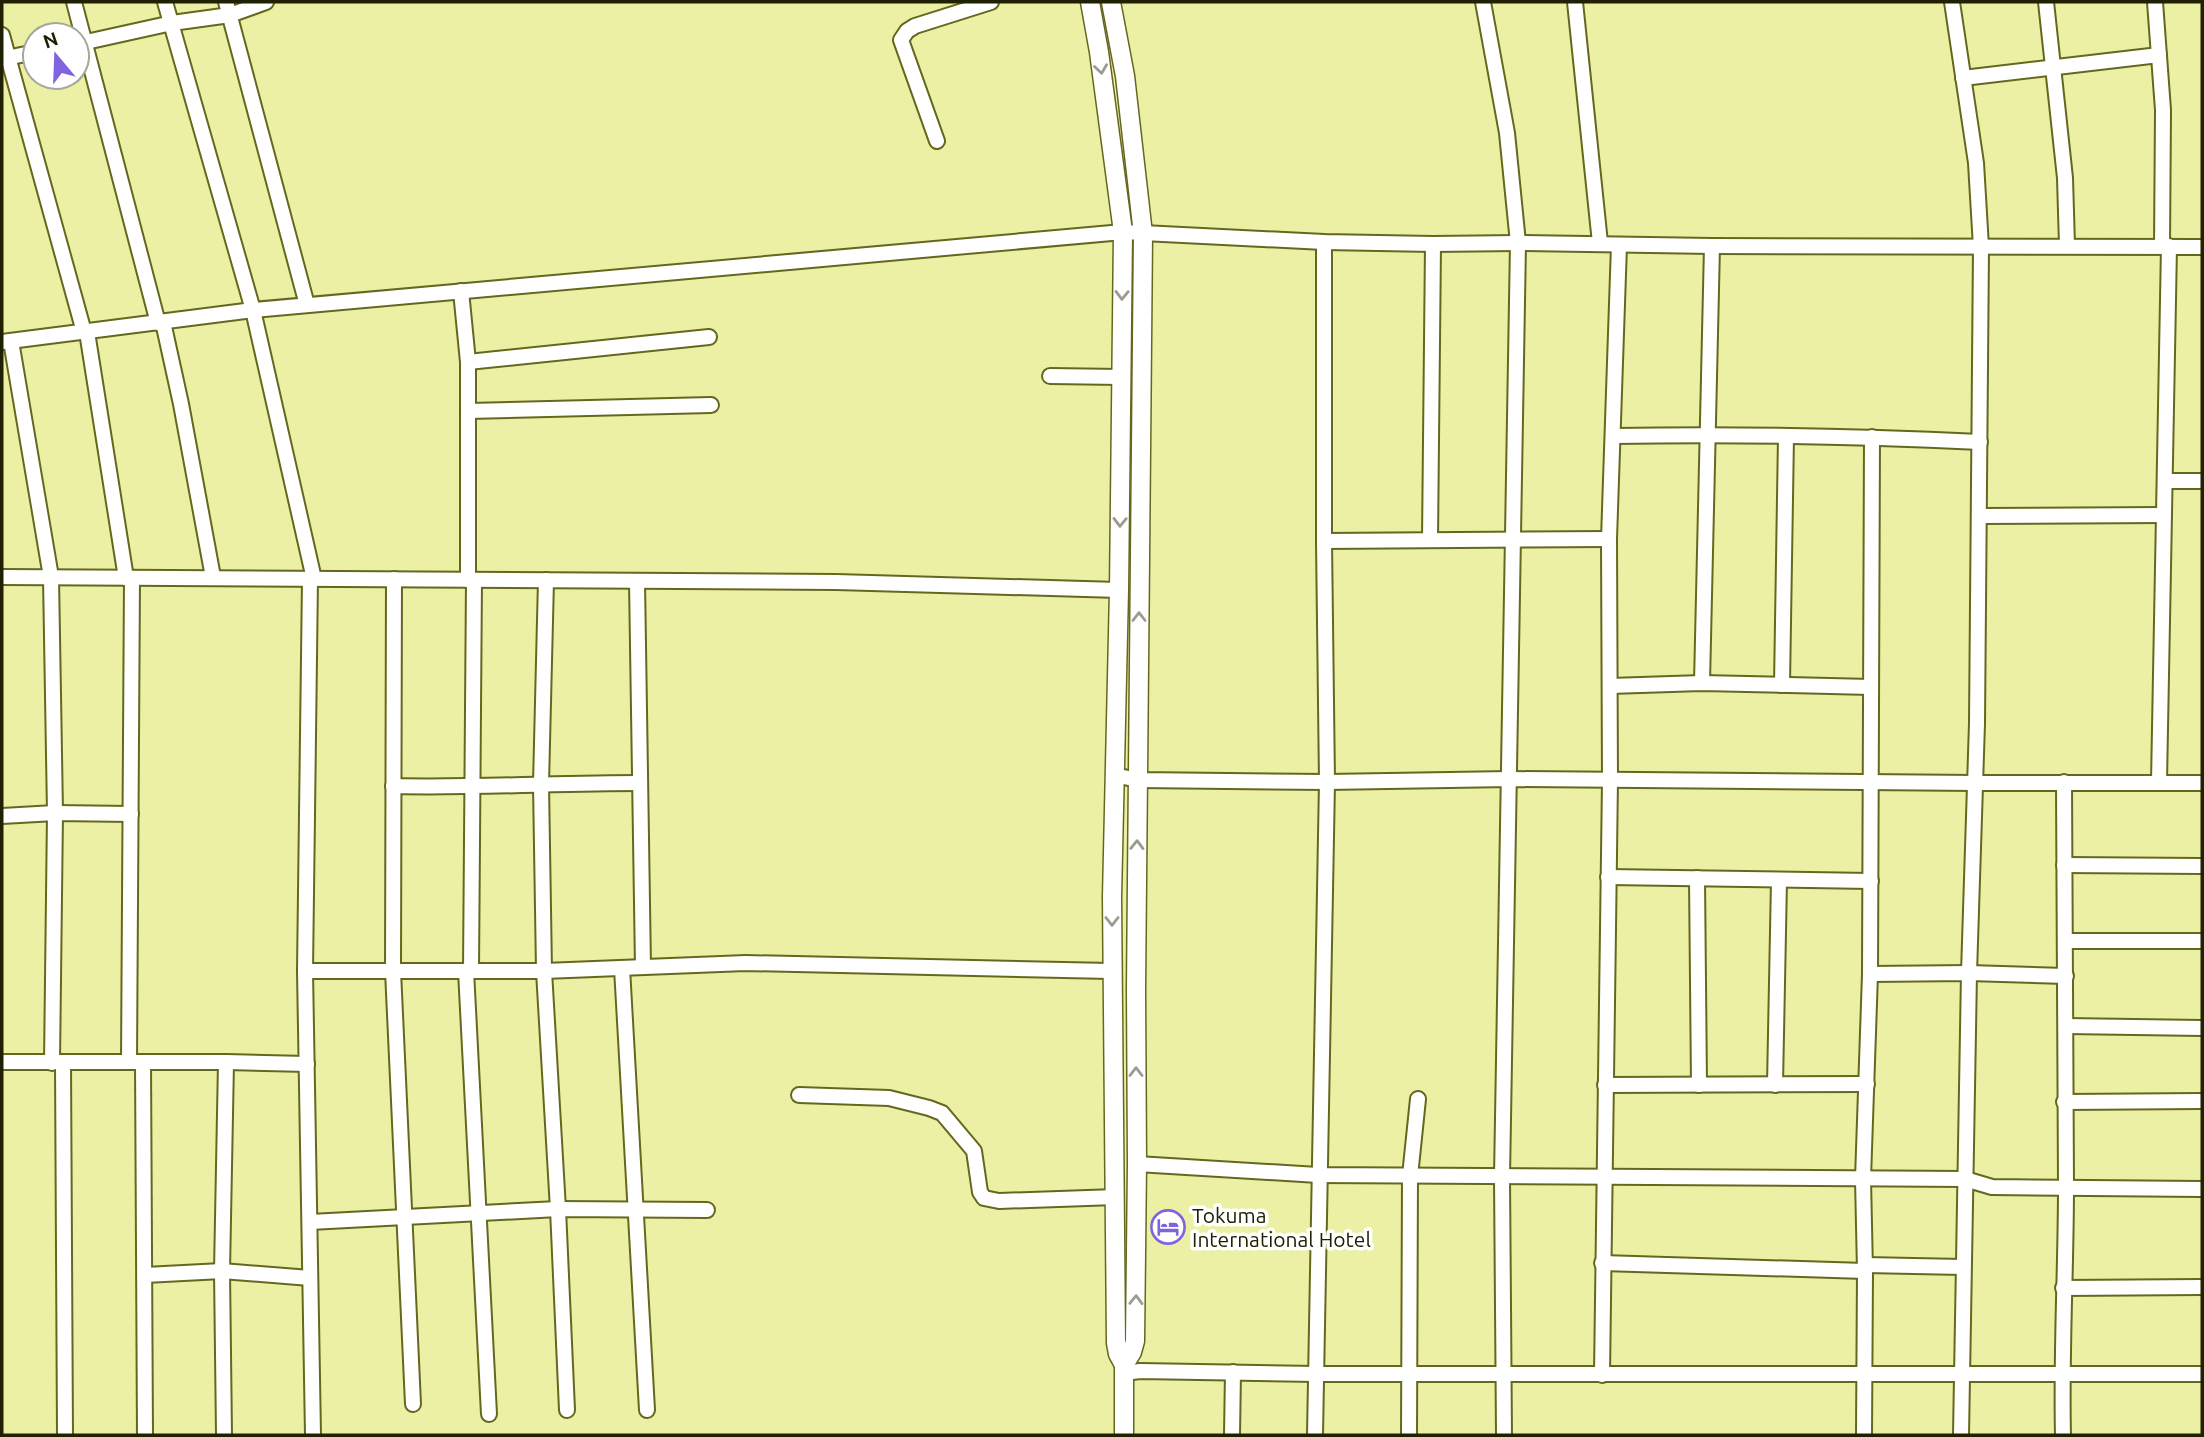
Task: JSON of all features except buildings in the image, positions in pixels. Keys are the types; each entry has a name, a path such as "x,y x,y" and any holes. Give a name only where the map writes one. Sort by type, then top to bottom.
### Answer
{"main road":[{"path":"1090,2 1124,232 1111,971 1116,1342 1124,1369 1124,1435"},
{"path":"1111,2 1125,76 1143,234 1135,1341 1124,1369"}],"street":[{"path":"74,2 77,21"},
{"path":"165,2 253,310 312,579 305,971 313,1435"},
{"path":"91,41 228,8 266,2"},
{"path":"937,141 901,40 907,31 915,26 991,2"},
{"path":"1483,2 1507,133 1518,243 1502,1177 1504,1435"},
{"path":"1575,2 1600,243"},
{"path":"1952,2 1976,163 1981,247 1976,783 1969,972 1961,1435"},
{"path":"2046,2 2065,178 2067,246"},
{"path":"2155,2 2164,110 2165,246 2165,481 2160,782"},
{"path":"228,8 307,305"},
{"path":"2,35 5,58 85,332 129,578 136,1062 145,1275 145,1435"},
{"path":"1964,78 2159,55"},
{"path":"91,78 181,404 213,577"},
{"path":"65,1435 51,577 5,339 85,332 253,310 1124,232 1324,242 1433,244 2202,247"},
{"path":"1315,1435 1327,782 1324,242"},
{"path":"1430,540 1433,244"},
{"path":"1602,1375 1610,780 1609,539 1619,245"},
{"path":"1702,683 1712,246"},
{"path":"461,291 468,362 471,580 468,971 489,1414"},
{"path":"468,362 709,337"},
{"path":"1050,376 1121,377"},
{"path":"468,411 711,405"},
{"path":"1613,436 1707,434 1980,442"},
{"path":"1782,685 1786,436"},
{"path":"1864,1435 1863,1179 1870,974 1872,437"},
{"path":"2165,481 2202,481"},
{"path":"1979,516 2164,515"},
{"path":"1324,541 1609,539"},
{"path":"2,577 836,582 1119,590"},
{"path":"394,579 393,971 413,1404"},
{"path":"545,580 541,784 544,971 567,1410"},
{"path":"637,581 643,968"},
{"path":"1610,686 1702,683 1871,687"},
{"path":"1114,775 1138,780 1327,782 1510,779 2202,783"},
{"path":"2063,1435 2066,1188 2064,782"},
{"path":"393,786 471,788 639,783"},
{"path":"2,816 55,813 131,814"},
{"path":"2064,865 2202,866"},
{"path":"1608,877 1871,881"},
{"path":"1696,877 1699,1085"},
{"path":"1775,1085 1779,880"},
{"path":"2066,941 2202,942"},
{"path":"305,971 544,971 746,963 1111,971"},
{"path":"622,968 646,1410"},
{"path":"1870,974 1969,972 2066,976"},
{"path":"2066,1026 2202,1028"},
{"path":"2,1062 307,1064"},
{"path":"224,1435 222,1271 226,1062"},
{"path":"1605,1085 1867,1084"},
{"path":"799,1095 889,1098 942,1113 974,1151 980,1192 984,1198 999,1201 1116,1197"},
{"path":"1409,1435 1410,1176 1418,1099"},
{"path":"2064,1102 2202,1101"},
{"path":"1137,1164 1318,1175 1965,1180 1992,1187 2202,1189"},
{"path":"310,1222 558,1209 707,1210"},
{"path":"1602,1263 1964,1267"},
{"path":"145,1275 222,1271 310,1278"},
{"path":"2063,1288 2202,1287"},
{"path":"1124,1369 1315,1374 2202,1374"},
{"path":"1232,1435 1233,1372"}],"place":[{"name":"Tokuma International Hotel","path":"1168,1227"}]}
